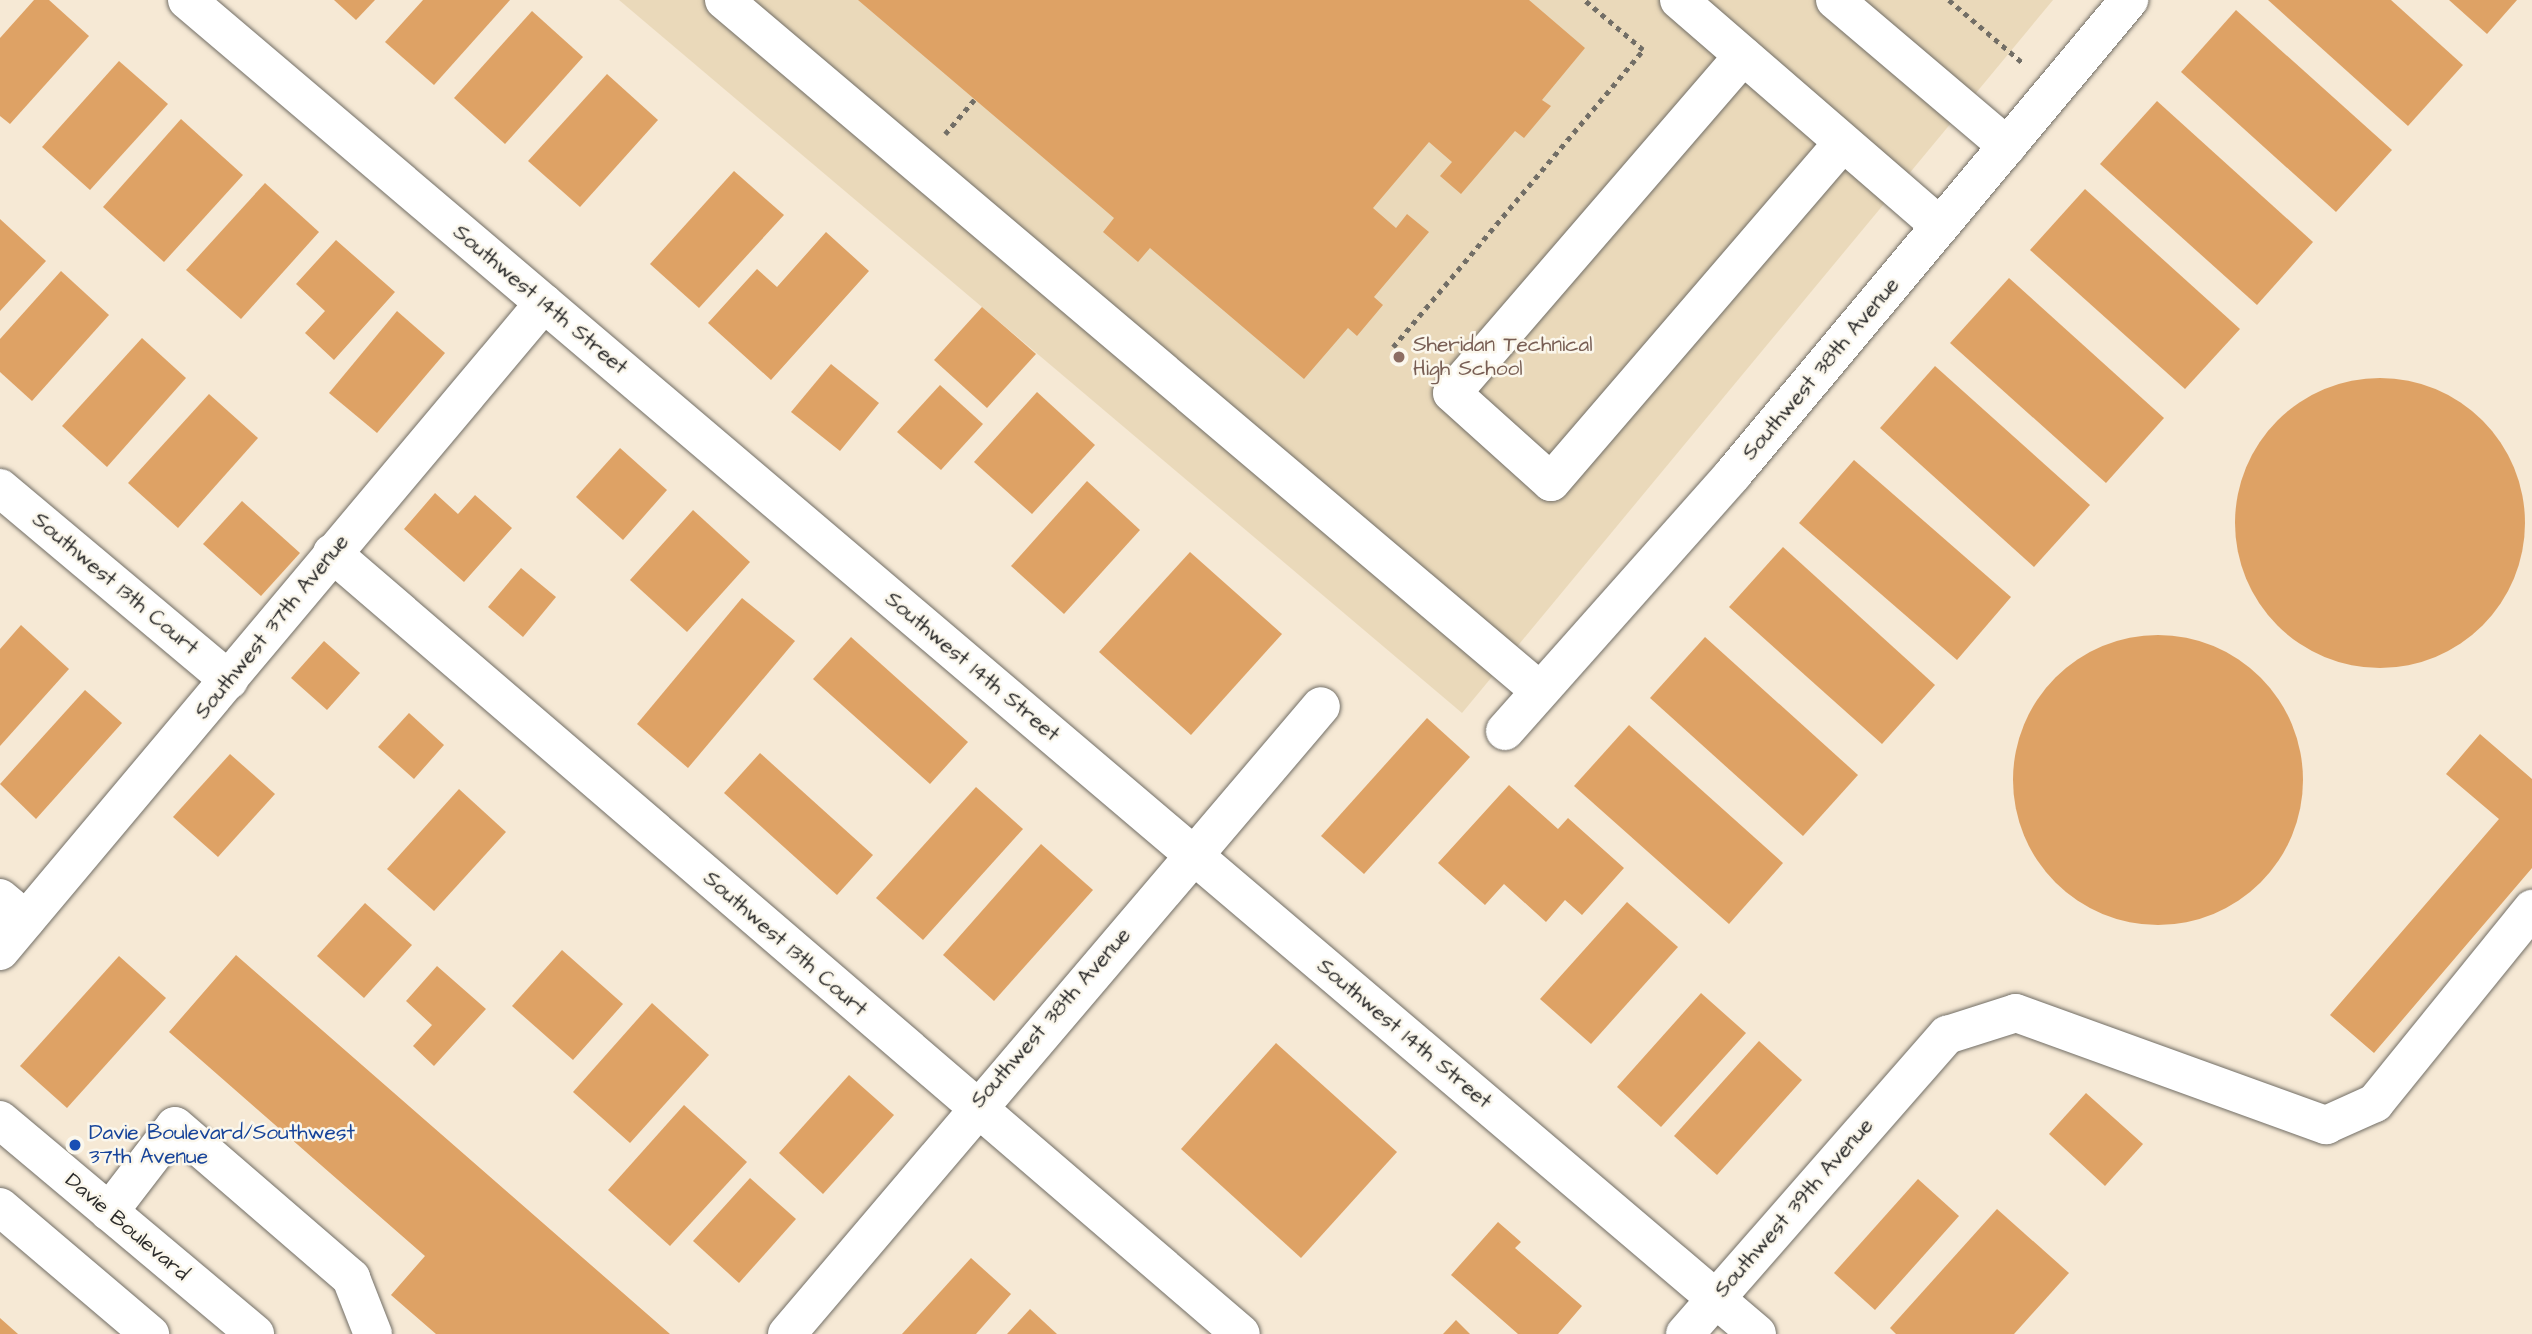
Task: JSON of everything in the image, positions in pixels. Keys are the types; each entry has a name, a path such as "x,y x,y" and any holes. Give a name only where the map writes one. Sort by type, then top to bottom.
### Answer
{"street":[{"name":"Southwest 14th Street","path":"187,0 1758,1334"},
{"path":"724,0 1540,691"},
{"path":"1679,0 1841,145 1940,226"},
{"path":"1835,0 2007,146"},
{"name":"Southwest 38th Avenue","path":"1505,731 1733,474 2129,0"},
{"path":"1743,56 1452,393 1551,482 1841,145"},
{"name":"Southwest 37th Avenue","path":"0,951 13,909 229,680 331,553 544,303"},
{"name":"Southwest 13th Court","path":"0,488 229,680"},
{"name":"Southwest 13th Court","path":"331,553 1241,1334"},
{"name":"Southwest 38th Avenue","path":"787,1334 974,1107 1321,706"},
{"name":"Southwest 39th Avenue","path":"1685,1334 1903,1082 1947,1035 2016,1013 2326,1125 2375,1104 2532,909"},
{"name":"Davie Boulevard","path":"0,1120 255,1334"},
{"path":"108,1212 175,1126 351,1278 373,1334"},
{"path":"0,1207 150,1334"}],"path":[{"path":"1393,347 1643,50 1584,0"},
{"path":"1949,0 2054,89"},
{"path":"940,140 974,100"}],"shaded area":[{"name":"Sheridan Technical High School","path":"619,0 2053,0 1462,713"}],"building":[{"path":"34,0 49,0 89,36 10,124 0,116 0,38"},
{"path":"334,0 375,0 356,20"},
{"path":"423,0 510,0 434,85 385,42"},
{"path":"858,0 1529,0 1585,48 1542,100 1551,106 1524,138 1515,131 1461,194 1440,176 1452,162 1429,142 1373,208 1396,228 1407,214 1429,232 1374,297 1383,305 1357,336 1348,328 1304,379 1150,248 1138,262 1103,232 1114,218"},
{"path":"2268,0 2391,0 2463,65 2408,126"},
{"path":"2449,0 2517,0 2487,34"},
{"path":"2236,10 2392,150 2336,212 2181,72"},
{"path":"532,11 583,57 505,144 454,98"},
{"path":"119,61 168,104 90,190 42,147"},
{"path":"607,74 658,120 580,207 528,161"},
{"path":"2157,101 2313,242 2257,305 2100,164"},
{"path":"181,119 243,175 164,262 103,207"},
{"path":"734,171 784,215 699,308 650,264"},
{"path":"265,183 319,232 241,319 186,270"},
{"path":"2085,189 2240,329 2185,389 2030,250"},
{"path":"0,219 46,261 0,311"},
{"path":"826,232 869,271 771,380 708,323 757,269 777,287"},
{"path":"336,240 395,292 334,360 305,333 325,311 296,284"},
{"path":"61,271 109,315 32,401 0,372 0,339"},
{"path":"2009,278 2164,418 2106,483 1950,343"},
{"path":"982,307 1036,354 987,408 934,360"},
{"path":"397,311 445,353 377,433 329,393"},
{"path":"142,338 186,378 107,467 62,426"},
{"path":"831,364 879,403 840,451 791,412"},
{"path":"1935,366 2090,505 2034,567 1880,428"},
{"path":"2380,378 2408,381 2435,389 2472,411 2492,431 2514,468 2522,495 2525,523 2522,551 2514,578 2492,615 2472,635 2435,657 2408,665 2380,668 2352,665 2325,657 2288,635 2268,615 2246,578 2238,551 2235,523 2238,495 2246,468 2268,431 2288,411 2325,389 2352,381"},
{"path":"940,385 983,424 941,470 897,432"},
{"path":"1037,392 1095,445 1032,514 974,462"},
{"path":"209,394 258,438 178,528 128,483"},
{"path":"620,448 667,490 623,540 576,497"},
{"path":"1854,460 2011,597 1957,660 1799,523"},
{"path":"1087,481 1140,530 1064,614 1011,566"},
{"path":"435,493 458,514 475,495 512,528 464,582 404,529"},
{"path":"242,501 300,553 261,596 203,544"},
{"path":"693,510 750,562 687,632 630,580"},
{"path":"1783,547 1935,685 1882,744 1729,607"},
{"path":"1190,552 1282,634 1191,735 1099,652"},
{"path":"521,568 556,597 523,637 488,607"},
{"path":"742,598 795,641 688,768 637,724"},
{"path":"21,625 69,669 0,746 0,649"},
{"path":"2144,635 2172,635 2214,646 2239,659 2261,677 2279,699 2292,724 2303,766 2303,794 2292,836 2279,861 2261,883 2239,901 2214,914 2172,925 2144,925 2102,914 2077,901 2055,883 2037,861 2024,836 2013,794 2013,766 2024,724 2037,699 2055,677 2077,659 2102,646"},
{"path":"851,637 968,742 930,784 813,679"},
{"path":"1705,637 1858,775 1803,836 1650,698"},
{"path":"324,641 360,673 327,710 291,678"},
{"path":"85,690 122,723 36,819 0,784"},
{"path":"409,713 444,745 414,779 378,747"},
{"path":"1427,718 1470,757 1364,874 1321,836"},
{"path":"1629,725 1783,863 1729,924 1574,786"},
{"path":"2480,734 2532,779 2532,868 2374,1053 2330,1015 2499,819 2446,774"},
{"path":"760,753 873,855 837,895 724,793"},
{"path":"230,754 275,794 218,857 173,817"},
{"path":"1509,785 1558,829 1568,818 1624,868 1582,915 1565,900 1546,922 1504,884 1485,905 1438,863"},
{"path":"976,787 1023,829 923,940 876,898"},
{"path":"459,789 506,832 434,911 387,869"},
{"path":"1041,844 1093,890 994,1001 943,955"},
{"path":"1627,902 1678,947 1591,1044 1540,999"},
{"path":"365,903 412,945 364,998 317,956"},
{"path":"562,950 623,1004 573,1060 512,1006"},
{"path":"236,955 670,1334 436,1334 391,1295 425,1256 169,1032"},
{"path":"119,956 166,998 67,1108 20,1066"},
{"path":"437,966 486,1009 434,1066 413,1046 432,1025 406,1001"},
{"path":"1701,993 1746,1033 1661,1127 1617,1087"},
{"path":"652,1003 709,1055 630,1143 573,1092"},
{"path":"1759,1041 1802,1080 1717,1175 1674,1136"},
{"path":"1276,1043 1397,1152 1301,1258 1181,1149"},
{"path":"849,1075 894,1115 823,1194 779,1153"},
{"path":"2086,1093 2143,1144 2105,1186 2049,1134"},
{"path":"684,1105 747,1162 670,1246 608,1190"},
{"path":"750,1178 796,1219 739,1283 693,1241"},
{"path":"1918,1179 1959,1216 1875,1310 1834,1273"},
{"path":"1997,1209 2069,1273 2014,1334 1896,1334 1890,1328"},
{"path":"1498,1222 1521,1242 1515,1248 1582,1306 1558,1334 1518,1334 1451,1275"},
{"path":"971,1258 1011,1294 976,1334 902,1334"},
{"path":"1030,1309 1057,1334 1007,1334"},
{"path":"0,1318 18,1334 0,1334"},
{"path":"1456,1320 1470,1334 1443,1334"}],"place":[{"name":"Sheridan Technical High School","path":"1399,357"},
{"name":"Davie Boulevard/Southwest 37th Avenue","path":"75,1145"}]}
